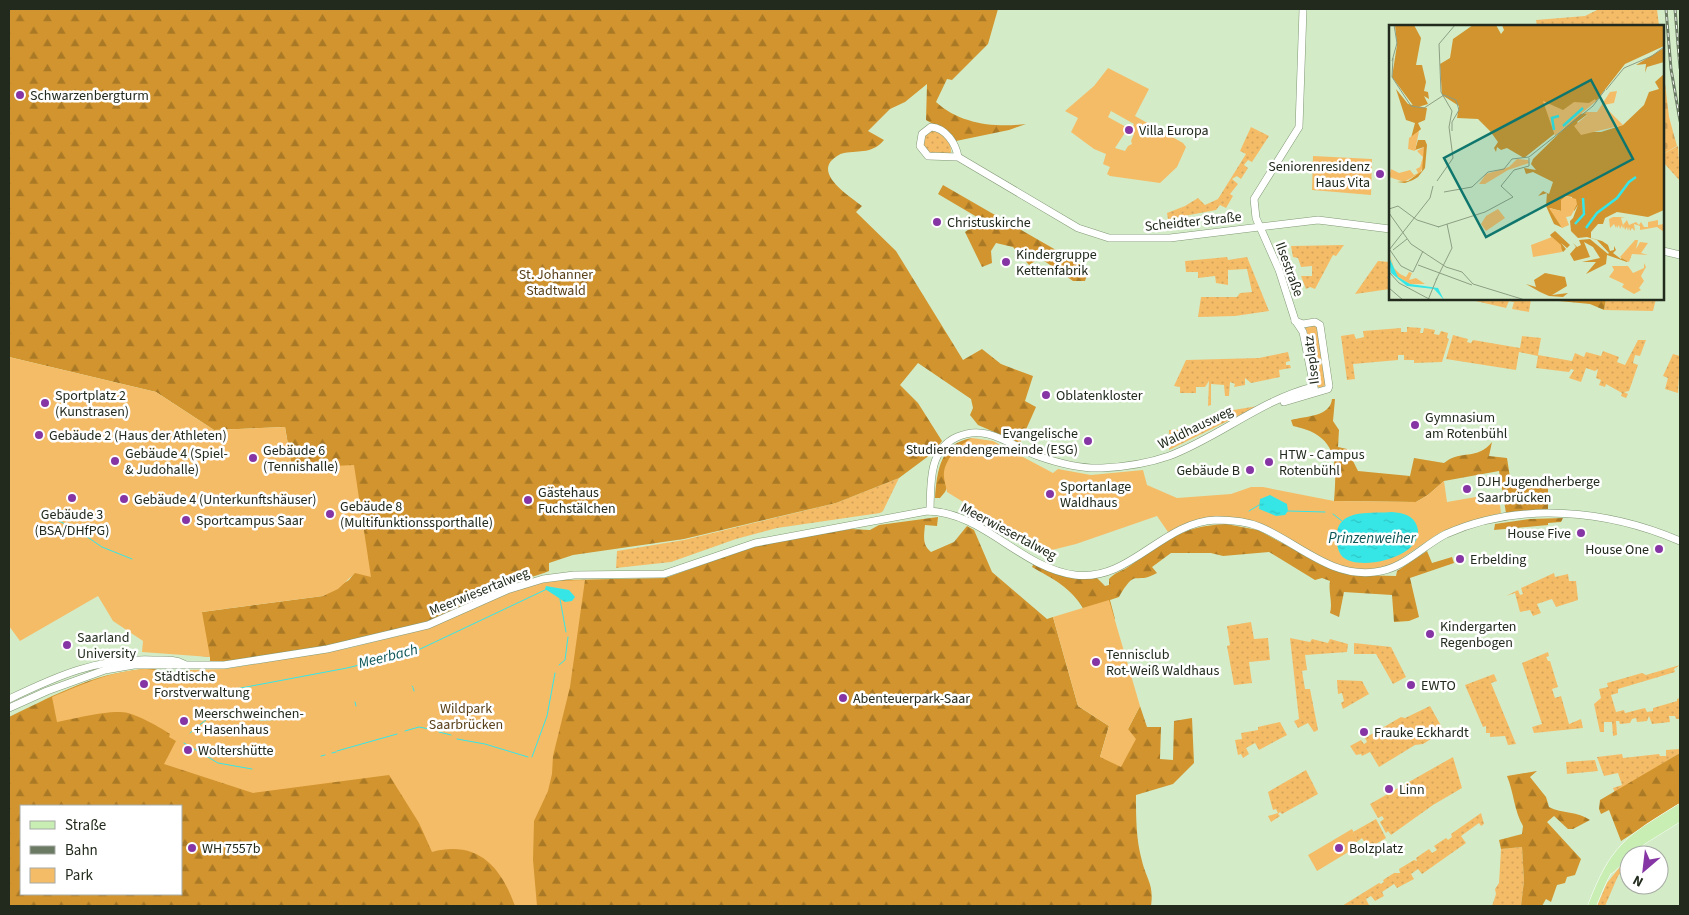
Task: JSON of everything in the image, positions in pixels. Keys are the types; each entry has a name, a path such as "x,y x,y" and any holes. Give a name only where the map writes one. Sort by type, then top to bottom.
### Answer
{"main road":[{"name":"Ilsestraße","path":"1295,320 1279,270 1256,218 1254,199 1298,127 1304,9"},
{"path":"931,127 941,130 956,147 958,157 933,157 925,154 919,142 922,134 931,127"},
{"name":"Scheidter Straße","path":"958,157 1078,228 1103,237 1160,239 1318,220 1389,229"},
{"path":"1664,251 1680,255"},
{"name":"Ilseplatz","path":"1295,320 1302,326 1314,390 1328,389 1320,329 1317,322 1302,326"},
{"name":"Waldhausweg","path":"930,511 931,474 936,458 952,439 967,433 986,432 1053,461 1077,466 1102,468 1169,456 1265,407 1314,390"},
{"name":"Meerwiesertalweg","path":"9,708 105,670 134,665 224,665 326,649 428,625 507,590 543,579 574,575 664,574 770,539 930,511 946,513 967,520 1050,568 1068,574 1088,576 1104,574 1120,567 1180,529 1215,520 1239,521 1259,526 1332,566 1365,573 1384,571 1397,566 1439,538 1455,531 1498,519 1529,515 1571,514 1609,518 1646,528 1680,541"},
{"name":"Meerwiesertalweg","path":"9,699 73,670 102,663 138,659 174,661 184,664"},
{"path":"73,670 73,677 79,679"},
{"path":"1592,906 1613,860 1629,842 1680,808"},
{"path":"1606,873 1641,842 1680,817"}],"green space":[{"name":"St. Johanner Stadtwald","path":"9,9 998,9 988,44 952,80 947,79 936,102 956,115 978,123 990,125 1026,124 1009,130 956,141 950,134 926,120 927,84 905,102 890,109 868,131 884,140 880,144 866,151 840,154 831,161 828,167 832,180 862,206 856,212 896,251 963,360 982,349 1001,364 1033,376 1025,401 1036,407 1020,443 978,425 970,415 973,408 971,399 918,363 900,385 918,403 942,441 934,452 899,478 836,503 684,539 573,555 549,563 549,571 510,584 426,622 332,645 238,661 210,661 210,657 201,656 174,621 202,612 323,596 349,580 355,572 292,468 285,427 214,430 156,392 9,357"},
{"path":"1599,9 1657,9 1659,25 1537,25 1536,20 1585,16"},
{"path":"1108,68 1149,89 1135,116 1183,143 1186,147 1177,167 1160,183 1110,176 1107,174 1110,167 1103,164 1106,154 1094,149 1071,132 1078,118 1065,111 1094,86","holes":["1111,111 1134,124 1130,132 1134,134 1131,141 1132,144 1125,151 1115,148 1128,128 1108,117"]},
{"path":"1664,74 1669,117 1677,146 1664,153"},
{"path":"1251,127 1269,136 1252,162 1248,160 1244,165 1248,168 1241,179 1237,176 1232,179 1238,184 1230,194 1233,196 1226,208 1220,205 1216,210 1168,219 1167,213 1185,206 1198,198 1205,205 1218,199 1246,154 1240,151"},
{"path":"932,130 946,138 950,145 951,154 932,154 923,147 923,136"},
{"path":"1678,146 1680,181 1664,163 1664,153"},
{"path":"1313,156 1372,159 1371,195 1312,190"},
{"path":"943,185 1089,269 1085,281 1073,281 1040,258 1029,265 1013,247 996,243 991,251 992,263 982,267 965,232 982,220 938,194"},
{"path":"1344,245 1336,256 1333,255 1315,289 1310,287 1306,289 1301,276 1312,276 1312,266 1301,267 1298,258 1293,257 1291,246"},
{"path":"1227,257 1228,260 1247,257 1269,311 1235,316 1198,317 1201,297 1237,297 1240,293 1252,292 1247,269 1228,270 1228,285 1216,283 1215,276 1198,278 1198,272 1186,272 1185,261"},
{"path":"1378,261 1389,262 1389,289 1355,294"},
{"path":"1471,300 1531,300 1529,312 1512,309 1514,302 1509,301 1506,308"},
{"path":"1548,300 1606,300 1604,310 1590,304"},
{"path":"1606,300 1656,300 1653,311 1604,310"},
{"path":"1308,325 1317,326 1327,384 1321,388 1316,386 1305,329"},
{"path":"1407,327 1421,328 1420,333 1423,333 1424,328 1435,330 1434,334 1439,335 1441,331 1448,333 1447,338 1449,339 1442,362 1414,363 1414,360 1404,360 1404,355 1398,355 1398,360 1353,364 1355,379 1347,380 1341,336 1354,334 1356,339 1364,337 1363,331 1401,328 1401,332 1407,332"},
{"path":"1453,335 1468,339 1467,342 1471,343 1473,340 1520,348 1522,336 1541,338 1538,355 1572,361 1575,353 1584,357 1586,352 1601,356 1603,351 1619,357 1617,362 1625,365 1638,340 1646,340 1640,356 1635,355 1633,363 1638,365 1629,391 1624,392 1628,394 1626,398 1621,396 1622,393 1606,384 1605,387 1599,385 1601,380 1596,378 1598,369 1595,371 1586,368 1581,382 1569,378 1574,370 1571,369 1569,372 1536,368 1538,356 1519,352 1516,370 1446,359"},
{"path":"1288,352 1290,361 1286,362 1286,365 1290,365 1291,368 1279,370 1280,377 1251,383 1245,378 1245,385 1234,387 1235,384 1230,382 1229,396 1225,396 1224,385 1211,384 1211,405 1208,406 1209,381 1205,387 1196,387 1196,393 1180,393 1180,387 1174,386 1186,360 1259,358"},
{"path":"1673,354 1680,356 1678,393 1665,389 1668,378 1663,376"},
{"name":"Sportcampus Saar","path":"9,357 156,392 214,430 285,427 292,468 354,465 371,577 355,573 338,589 323,596 202,612 210,657 142,652 143,641 113,621 98,596 20,641 9,626"},
{"path":"1332,399 1335,399 1333,421 1339,430 1338,447 1347,449 1358,471 1410,476 1414,458 1444,463 1457,456 1481,451 1492,442 1489,456 1507,458 1511,484 1548,480 1548,509 1506,513 1499,471 1444,481 1428,495 1416,502 1334,501 1335,474 1332,452 1327,443 1319,436 1308,430 1293,426 1291,420 1322,412 1327,409"},
{"path":"1258,406 1169,450 1169,430 1207,429 1207,417 1210,416 1210,423 1223,419 1221,412"},
{"path":"972,438 966,444 945,492 940,498 935,498 937,478 942,460 953,446 961,441"},
{"path":"972,438 993,441 1053,473 1058,469 1091,475 1143,470 1147,485 1177,498 1231,494 1251,487 1263,487 1334,501 1416,502 1428,495 1444,481 1447,502 1493,494 1499,497 1501,513 1441,532 1393,564 1372,570 1360,570 1332,564 1259,524 1192,522 1168,532 1157,516 1076,544 1044,552 947,492 944,479 945,467 958,448"},
{"path":"899,478 883,511 880,513 777,528 736,539 671,562 616,568 617,551 684,540 836,503"},
{"path":"938,517 937,526 925,525 925,543 931,552 954,542 967,526 974,530 992,572 1047,619 1053,617 1078,706 1109,726 1100,757 1128,729 1140,706 1147,727 1161,727 1160,759 1173,760 1174,721 1192,718 1194,763 1173,784 1136,795 1139,845 1142,861 1151,887 1151,906 9,906 9,717 68,689 114,674 147,669 177,674 190,670 293,686 563,580 665,578 771,542 851,529 870,530 879,525"},
{"path":"1563,518 1561,522 1548,523 1548,525 1494,530 1495,524 1530,519"},
{"path":"1226,524 1258,530 1306,556 1354,575 1396,576 1397,571 1427,551 1432,563 1452,557 1454,563 1410,578 1419,617 1409,621 1394,622 1392,595 1344,592 1339,617 1330,613 1330,581 1322,578 1315,580 1269,552 1223,556 1211,553 1171,553 1152,567 1157,573 1144,578 1133,579 1119,597 1110,600 1115,619 1084,610 1068,590 1032,567 1034,563 1067,577 1097,578 1105,586 1109,585 1109,579 1113,575 1174,537 1196,528"},
{"path":"1554,573 1555,577 1568,574 1569,581 1576,581 1578,600 1556,607 1552,599 1537,604 1541,613 1533,616 1530,610 1520,612 1515,593 1506,596 1518,590 1520,595 1523,594 1521,588"},
{"name":"Wildpark Saarbrücken","path":"585,580 570,687 553,756 552,774 548,791 534,821 533,860 537,906 515,906 503,879 486,860 475,854 462,850 448,849 432,852 419,823 389,775 253,793 164,764 176,741 169,737 170,734 166,731 133,714 112,712 57,722 52,697 120,672 150,669 180,674 190,670 225,669 345,649 429,628 508,592 531,585 551,581"},
{"name":"Tennisclub Rot-Weiß Waldhaus","path":"1109,600 1140,706 1128,729 1136,739 1121,767 1100,757 1109,726 1078,706 1053,617"},
{"path":"1251,622 1254,639 1268,638 1270,660 1249,662 1252,683 1234,685 1227,646 1230,645 1227,626"},
{"path":"1290,638 1310,642 1312,639 1328,643 1330,639 1348,644 1347,652 1305,655 1307,670 1302,671 1305,689 1310,689 1318,730 1314,732 1308,723 1298,728 1294,721 1299,719"},
{"path":"1354,643 1391,647 1406,677 1393,684 1376,654 1354,654"},
{"path":"1548,652 1549,656 1546,657 1550,661 1558,687 1552,689 1555,698 1561,696 1569,724 1581,719 1583,728 1534,733 1532,727 1542,724 1522,663"},
{"path":"1680,665 1674,669 1675,672 1618,689 1618,693 1611,695 1616,712 1624,710 1625,713 1645,708 1647,712 1653,711 1653,708 1677,701 1680,698 1680,719 1676,719 1675,716 1669,716 1670,722 1652,724 1649,716 1647,721 1637,722 1636,718 1632,719 1630,723 1620,724 1619,721 1616,721 1617,735 1613,736 1612,722 1604,722 1604,732 1600,732 1594,704 1601,698 1599,689 1608,687 1607,683 1642,673 1646,675"},
{"path":"1494,674 1497,681 1491,683 1516,744 1508,745 1505,736 1490,737 1490,733 1486,733 1486,726 1483,727 1465,685"},
{"path":"1337,680 1362,681 1369,694 1343,709 1341,703 1344,701 1342,693 1338,694"},
{"path":"1430,706 1444,731 1423,744 1415,745 1379,767 1370,752 1362,756 1361,754 1356,755 1350,746 1361,740 1364,744 1367,742 1365,738 1401,717 1405,718"},
{"path":"1280,722 1287,735 1259,750 1255,743 1246,748 1249,754 1243,758 1241,754 1238,755 1235,740 1242,739 1241,733 1258,730 1258,727"},
{"path":"1680,749 1680,753 1615,793 1613,788 1622,785 1618,773 1604,776 1597,757 1622,754 1623,758 1659,754 1660,756 1666,756 1666,750"},
{"path":"1680,753 1680,803 1621,841 1609,810 1601,814 1599,809 1600,800"},
{"path":"1453,757 1462,788 1433,805 1391,835 1388,831 1386,833 1380,822 1384,819 1382,816 1378,818 1370,804"},
{"path":"1595,760 1598,771 1567,774 1566,762"},
{"path":"1306,770 1318,794 1282,814 1280,812 1278,814 1280,816 1271,822 1268,816 1278,813 1276,809 1273,810 1268,792"},
{"path":"1537,771 1530,777 1546,797 1549,807 1580,815 1590,820 1573,829 1568,829 1554,816 1547,822 1581,859 1575,875 1567,877 1565,883 1557,885 1551,902 1546,899 1542,906 1521,906 1524,881 1522,847 1501,849 1499,840 1522,834 1523,826 1507,776"},
{"path":"1481,813 1484,824 1481,826 1479,823 1461,836 1466,843 1422,874 1418,869 1411,874 1414,879 1397,888 1394,884 1382,892 1384,896 1375,901 1371,896 1366,899 1369,905 1342,906 1379,883 1381,884 1384,882 1383,880 1394,873 1400,873 1399,869 1414,860 1417,861 1416,858 1429,849 1432,853 1437,850 1434,846 1446,838 1448,840 1452,837 1451,834"},
{"path":"1376,819 1386,838 1374,845 1372,843 1367,846 1362,838 1358,841 1353,832"},
{"path":"1352,829 1358,841 1353,844 1355,848 1317,871 1308,855"},
{"path":"1522,847 1524,881 1521,906 1492,906 1496,894 1495,889 1499,883 1501,849"},
{"path":"1619,868 1619,875 1605,906 1597,906 1607,883"}],"water":[{"path":"1270,495 1287,504 1288,511 1285,515 1276,516 1259,509 1260,499"},
{"name":"Prinzenweiher","path":"1392,512 1407,515 1415,522 1417,537 1412,546 1401,554 1374,562 1360,563 1349,560 1341,555 1337,544 1337,532 1340,524 1345,519 1359,514"},
{"path":"546,586 569,590 575,597 572,601 565,602 545,589"}],"waterway":[{"path":"1249,511 1259,505"},
{"path":"1288,511 1325,512"},
{"path":"1333,514 1342,521"},
{"path":"53,518 77,530 102,547 132,559"},
{"name":"Meerbach","path":"204,692 225,691 347,668 416,651 547,589"},
{"path":"560,599 566,632"},
{"path":"559,665 565,660 568,637"},
{"path":"532,757 547,716 555,673"},
{"path":"355,702 356,706"},
{"path":"190,733 207,719"},
{"path":"260,720 292,719"},
{"path":"405,731 419,727 434,730"},
{"path":"439,732 451,735"},
{"path":"337,751 397,734"},
{"path":"457,739 485,744 528,757"},
{"path":"184,743 218,763 252,769"},
{"path":"332,753 336,752"},
{"path":"321,756 325,755"}],"railway":[{"path":"1666,9 1671,69 1680,121"},
{"path":"1675,9 1680,68"}],"place":[{"name":"Schwarzenbergturm","path":"20,95"},
{"name":"Villa Europa","path":"1129,130"},
{"name":"Seniorenresidenz Haus Vita","path":"1380,174"},
{"name":"Christuskirche","path":"937,222"},
{"name":"Kindergruppe Kettenfabrik","path":"1006,262"},
{"name":"Oblatenkloster","path":"1046,395"},
{"name":"Sportplatz 2 (Kunstrasen)","path":"45,403"},
{"name":"Gymnasium am Rotenbühl","path":"1415,425"},
{"name":"Gebäude 2 (Haus der Athleten)","path":"39,435"},
{"name":"Evangelische Studierendengemeinde (ESG)","path":"1088,441"},
{"name":"Gebäude 6 (Tennishalle)","path":"253,458"},
{"name":"Gebäude 4 (Spiel- & Judohalle)","path":"115,461"},
{"name":"HTW - Campus Rotenbühl","path":"1269,462"},
{"name":"Gebäude B","path":"1250,470"},
{"name":"DJH Jugendherberge Saarbrücken","path":"1467,489"},
{"name":"Sportanlage Waldhaus","path":"1050,494"},
{"name":"Gebäude 3 (BSA/DHfPG)","path":"72,498"},
{"name":"Gebäude 4 (Unterkunftshäuser)","path":"124,499"},
{"name":"Gästehaus Fuchstälchen","path":"528,500"},
{"name":"Gebäude 8 (Multifunktionssporthalle)","path":"330,514"},
{"name":"Sportcampus Saar","path":"186,520"},
{"name":"House Five","path":"1581,533"},
{"name":"House One","path":"1659,549"},
{"name":"Erbelding","path":"1460,559"},
{"name":"Kindergarten Regenbogen","path":"1430,634"},
{"name":"Saarland University","path":"67,645"},
{"name":"Tennisclub Rot-Weiß Waldhaus","path":"1096,662"},
{"name":"Städtische Forstverwaltung","path":"144,684"},
{"name":"EWTO","path":"1411,685"},
{"name":"Abenteuerpark-Saar","path":"843,698"},
{"name":"Meerschweinchen- + Hasenhaus","path":"184,721"},
{"name":"Frauke Eckhardt","path":"1364,732"},
{"name":"Woltershütte","path":"188,750"},
{"name":"Linn","path":"1389,789"},
{"name":"WH 7557b","path":"192,848"},
{"name":"Bolzplatz","path":"1339,848"}]}
